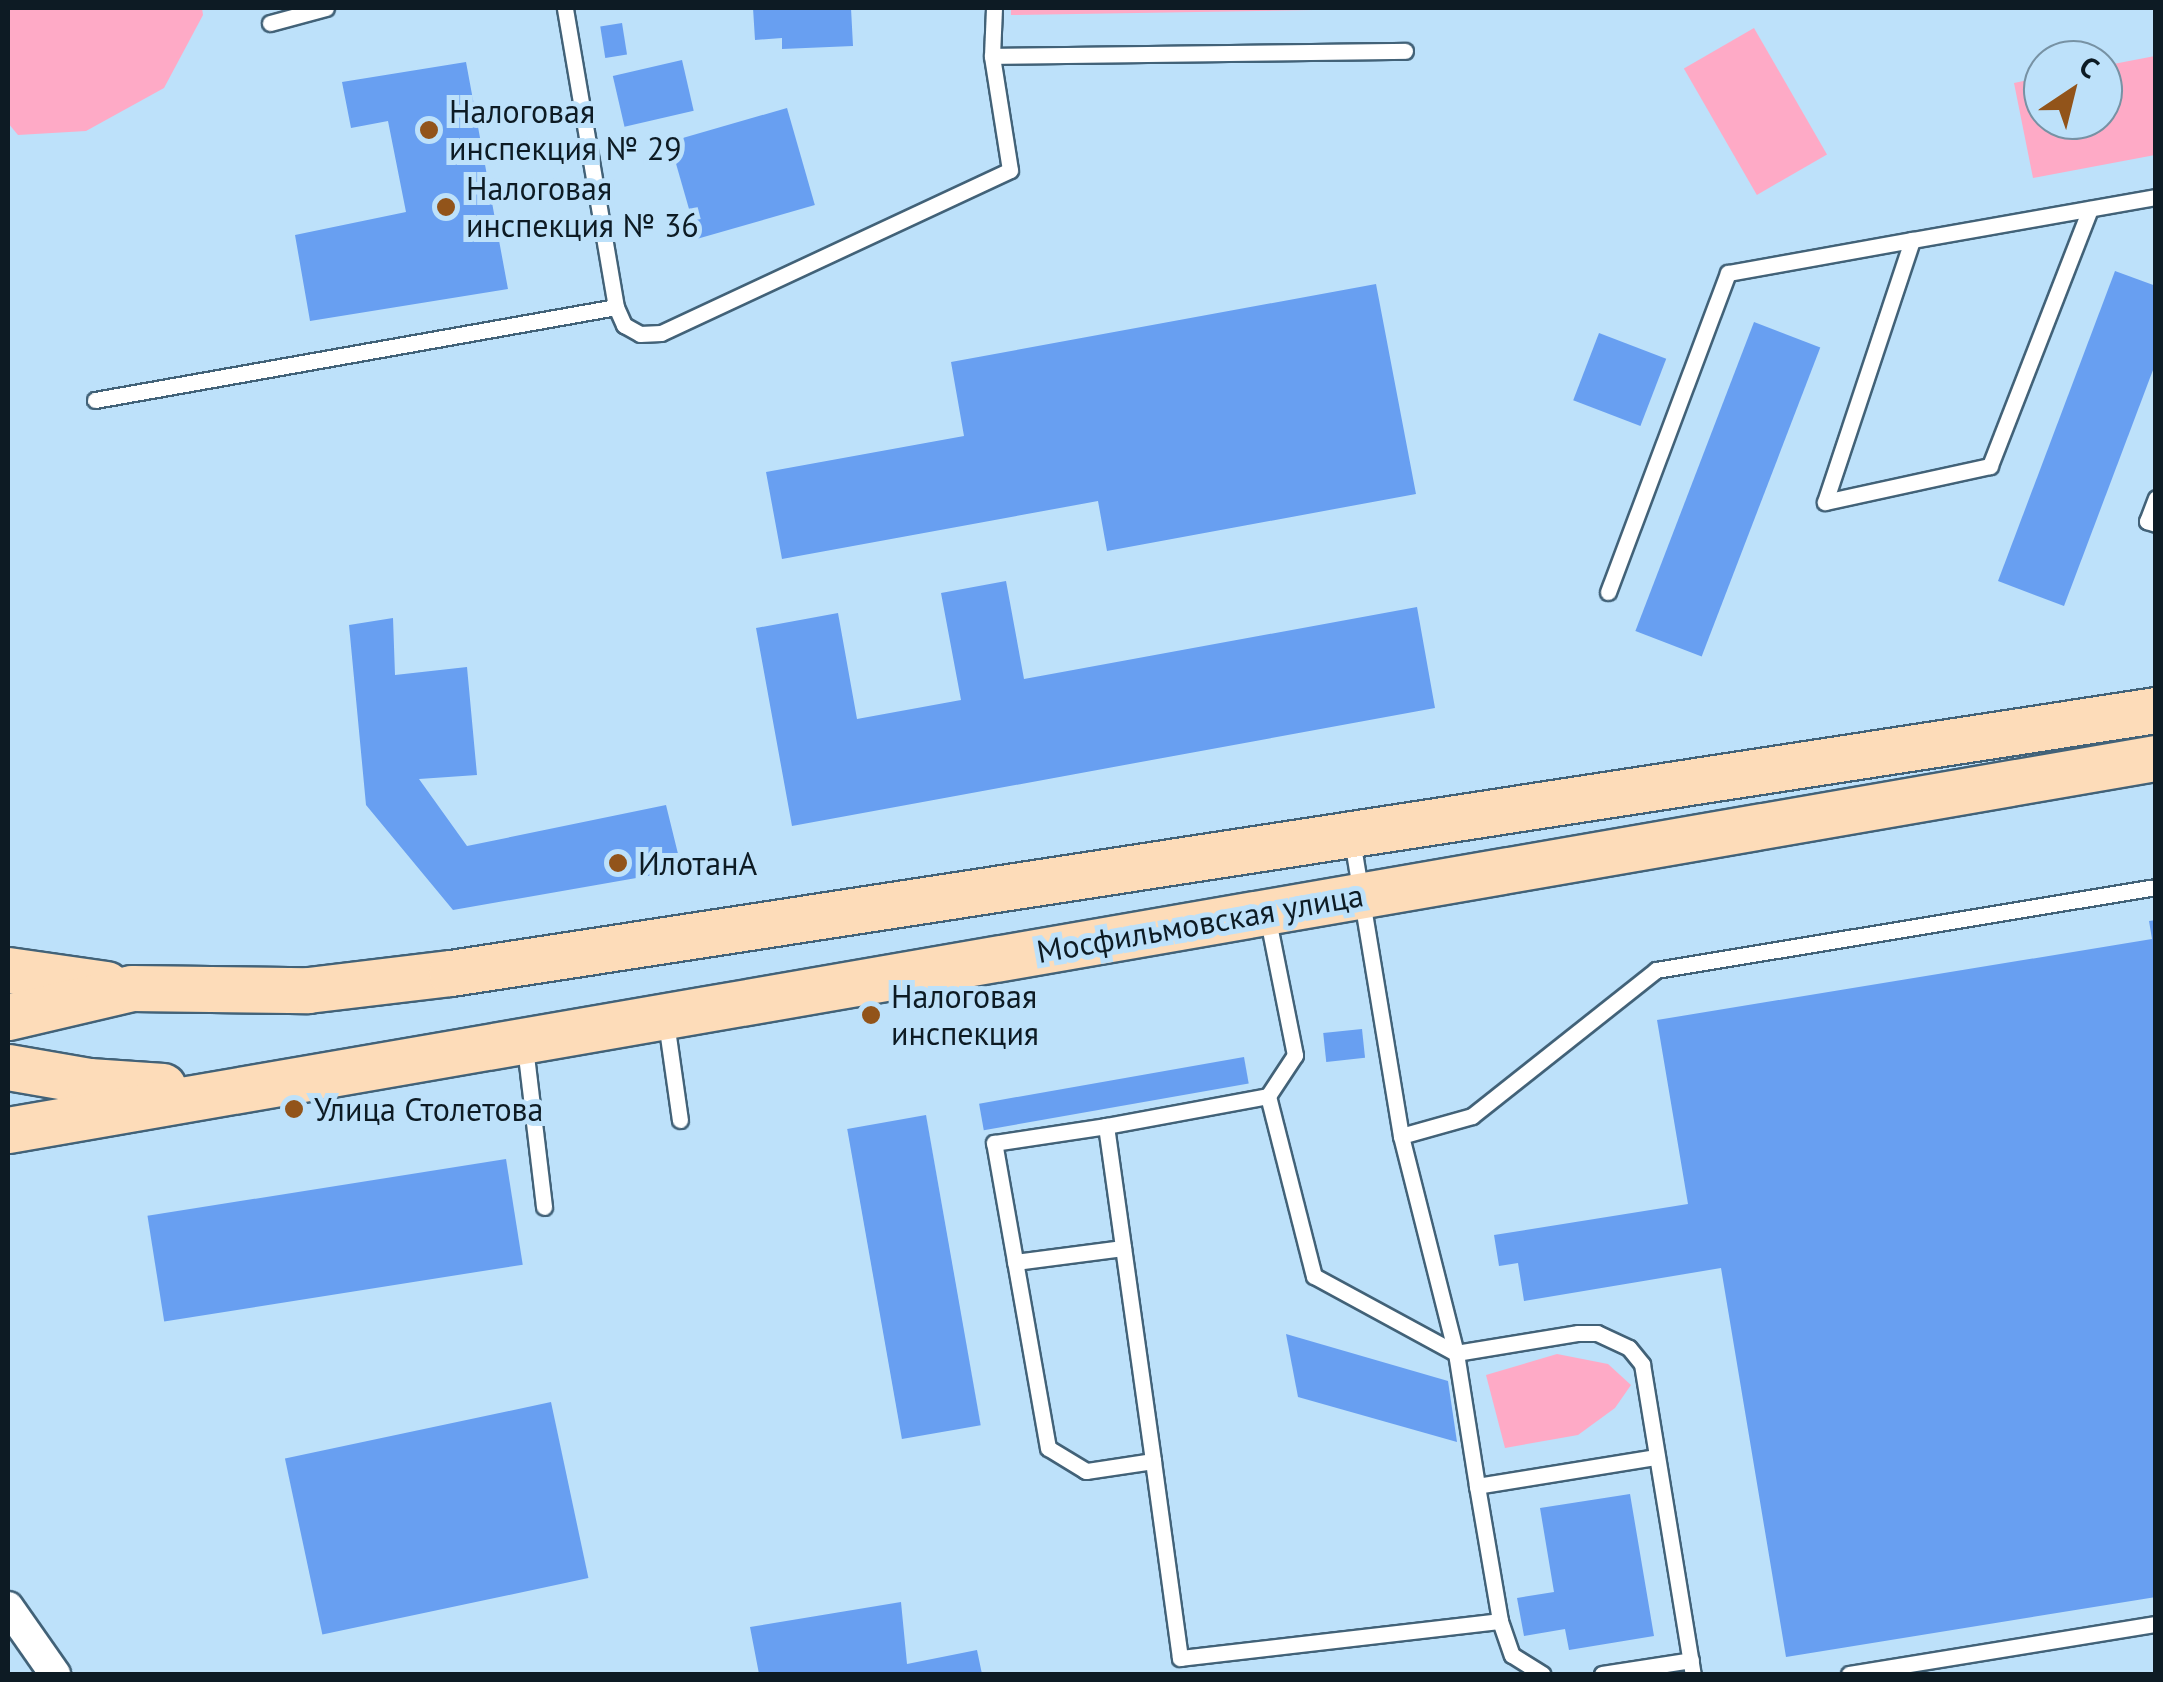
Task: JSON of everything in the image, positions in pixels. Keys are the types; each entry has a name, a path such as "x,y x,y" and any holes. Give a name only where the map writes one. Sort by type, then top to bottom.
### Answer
{"main road":[{"name":"Мосфильмовская улица","path":"8,1017 132,988 326,988 451,974 2156,710"},
{"name":"Мосфильмовская улица","path":"8,1130 2156,758"},
{"path":"1076,878 1100,884 1113,906 1107,930 1086,944"},
{"path":"8,970 132,988"},
{"path":"8,1067 89,1081 234,1092"}],"street":[{"path":"8,1607 55,1674"}],"lane":[{"path":"270,23 326,8"},
{"path":"565,8 616,308 624,325 640,334 661,333 1010,170 992,56 994,8"},
{"path":"992,56 1406,52"},
{"path":"1608,592 1728,273 2156,198"},
{"path":"1912,240 1825,502 1990,466 2090,209"},
{"path":"95,400 616,308"},
{"path":"2156,498 2146,521 2156,524"},
{"path":"1351,836 1402,1136 1456,1353 1500,1620 1512,1655 1543,1674"},
{"path":"1402,1136 1472,1116 1656,970 2156,887"},
{"path":"1153,1462 1086,1470 1048,1448 994,1143 1268,1096 1295,1055 1266,911"},
{"path":"665,1018 680,1120"},
{"path":"524,1042 544,1207"},
{"path":"1268,1096 1314,1276 1456,1353 1578,1333 1614,1339 1642,1364 1692,1667 1602,1674"},
{"path":"1106,1126 1180,1658 1500,1620"},
{"path":"1015,1262 1123,1248"},
{"path":"1478,1486 1657,1457"},
{"path":"1848,1674 2156,1624"}],"shaded area":[{"path":"8,8 202,8 203,15 164,88 86,131 18,135 8,123"},
{"path":"1011,8 1429,8 1011,15"},
{"path":"1754,28 1827,154 1757,195 1684,68"},
{"path":"2155,56 2155,155 2033,178 2025,140 2123,140 2123,62"},
{"path":"2023,81 2023,128 2014,83"},
{"path":"1557,1354 1608,1364 1631,1385 1615,1408 1578,1435 1505,1448 1486,1375"}],"building":[{"path":"753,8 851,8 853,46 782,49 782,38 755,40"},
{"path":"622,23 627,55 605,58 600,26"},
{"path":"682,60 694,111 625,127 613,76"},
{"path":"466,62 508,289 310,321 295,235 406,212 388,121 351,128 342,82"},
{"path":"787,108 815,205 698,239 670,142"},
{"path":"2115,271 2156,286 2156,362 2064,606 1998,581"},
{"path":"1376,284 1416,494 1107,551 1098,501 782,559 766,472 964,436 951,362"},
{"path":"1754,322 1820,347 1702,656 1635,631"},
{"path":"1599,333 1666,359 1640,426 1573,400"},
{"path":"1006,581 1024,679 1417,607 1435,708 792,826 756,628 838,613 857,719 961,700 941,593"},
{"path":"393,618 395,675 467,667 477,775 419,779 467,846 666,805 682,870 453,910 366,805 349,625"},
{"path":"2156,920 2156,1597 1786,1657 1721,1268 1524,1301 1518,1263 1499,1266 1494,1235 1688,1204 1657,1020 2152,939 2149,921"},
{"path":"1362,1029 1365,1058 1326,1062 1323,1033"},
{"path":"1244,1057 1249,1084 984,1130 979,1104"},
{"path":"926,1115 981,1425 902,1439 847,1129"},
{"path":"506,1159 523,1265 164,1321 147,1216"},
{"path":"1286,1334 1448,1381 1457,1442 1298,1397"},
{"path":"551,1402 588,1578 322,1635 285,1459"},
{"path":"1630,1494 1654,1636 1569,1650 1565,1629 1524,1636 1517,1598 1554,1592 1540,1508"},
{"path":"901,1602 907,1664 977,1650 982,1674 759,1674 750,1627"}],"place":[{"name":"Налоговая инспекция № 29","path":"429,130"},
{"name":"Налоговая инспекция № 36","path":"446,207"},
{"name":"ИлотанА","path":"618,863"},
{"name":"Налоговая инспекция","path":"871,1015"},
{"name":"Улица Столетова","path":"294,1109"}]}
